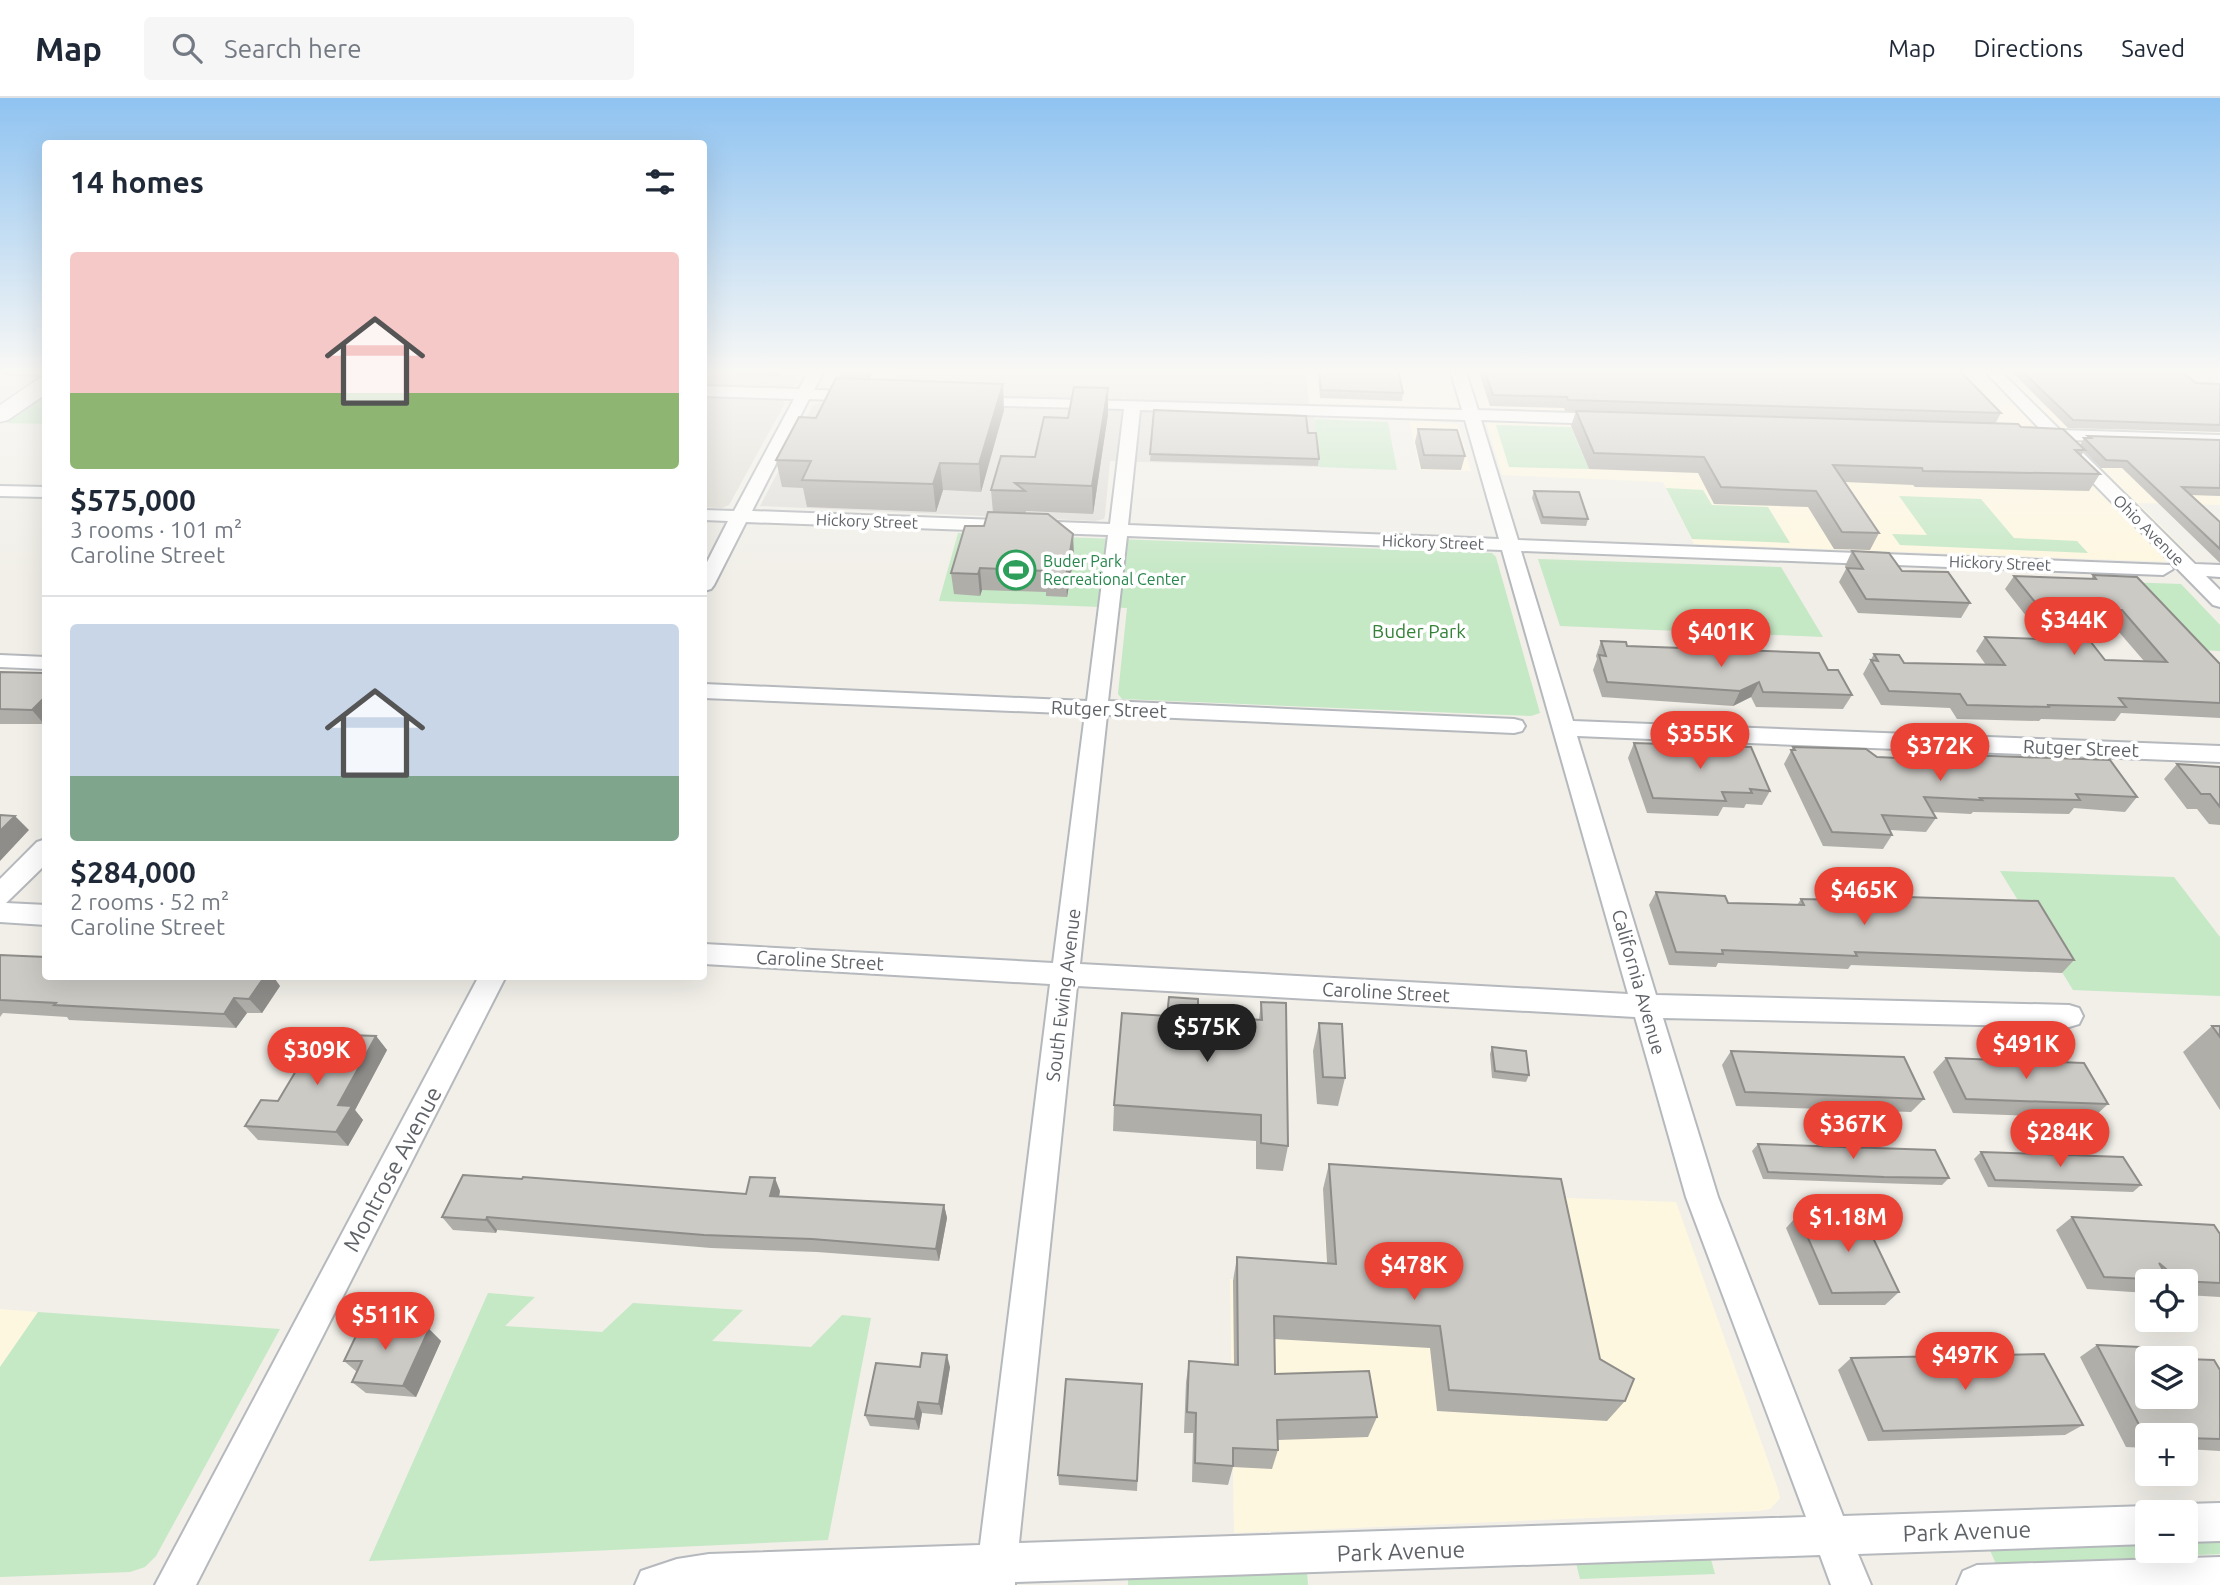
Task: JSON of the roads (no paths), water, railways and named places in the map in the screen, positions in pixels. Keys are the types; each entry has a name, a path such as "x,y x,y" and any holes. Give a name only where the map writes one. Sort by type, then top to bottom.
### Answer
{"street":[{"path":"707,578 781,438"},
{"name":"South Ewing Avenue","path":"995,1575 1129,438"},
{"name":"California Avenue","path":"1478,438 1702,1197 1851,1585"},
{"name":"Ohio Avenue","path":"2059,438 2220,601"},
{"path":"2176,438 2220,440"},
{"path":"0,491 42,492"},
{"name":"Hickory Street","path":"707,515 2163,569"},
{"path":"2188,570 2220,571"},
{"path":"0,661 42,663"},
{"name":"Rutger Street","path":"707,691 1514,726"},
{"name":"Rutger Street","path":"1564,728 2220,754"},
{"path":"0,895 42,852"},
{"path":"0,912 42,915"},
{"name":"Caroline Street","path":"707,954 1646,1006 2069,1016"},
{"name":"Montrose Avenue","path":"175,1585 491,980"},
{"path":"2198,1523 2220,1522"},
{"name":"Park Avenue","path":"656,1585 677,1578 709,1573 995,1575 1833,1536 2135,1525"},
{"path":"1977,1585 2220,1576"}],"place":[{"name":"Buder Park Recreational Center","path":"1016,570"}],"park label":[{"name":"Buder Park","path":"1419,631"}]}
